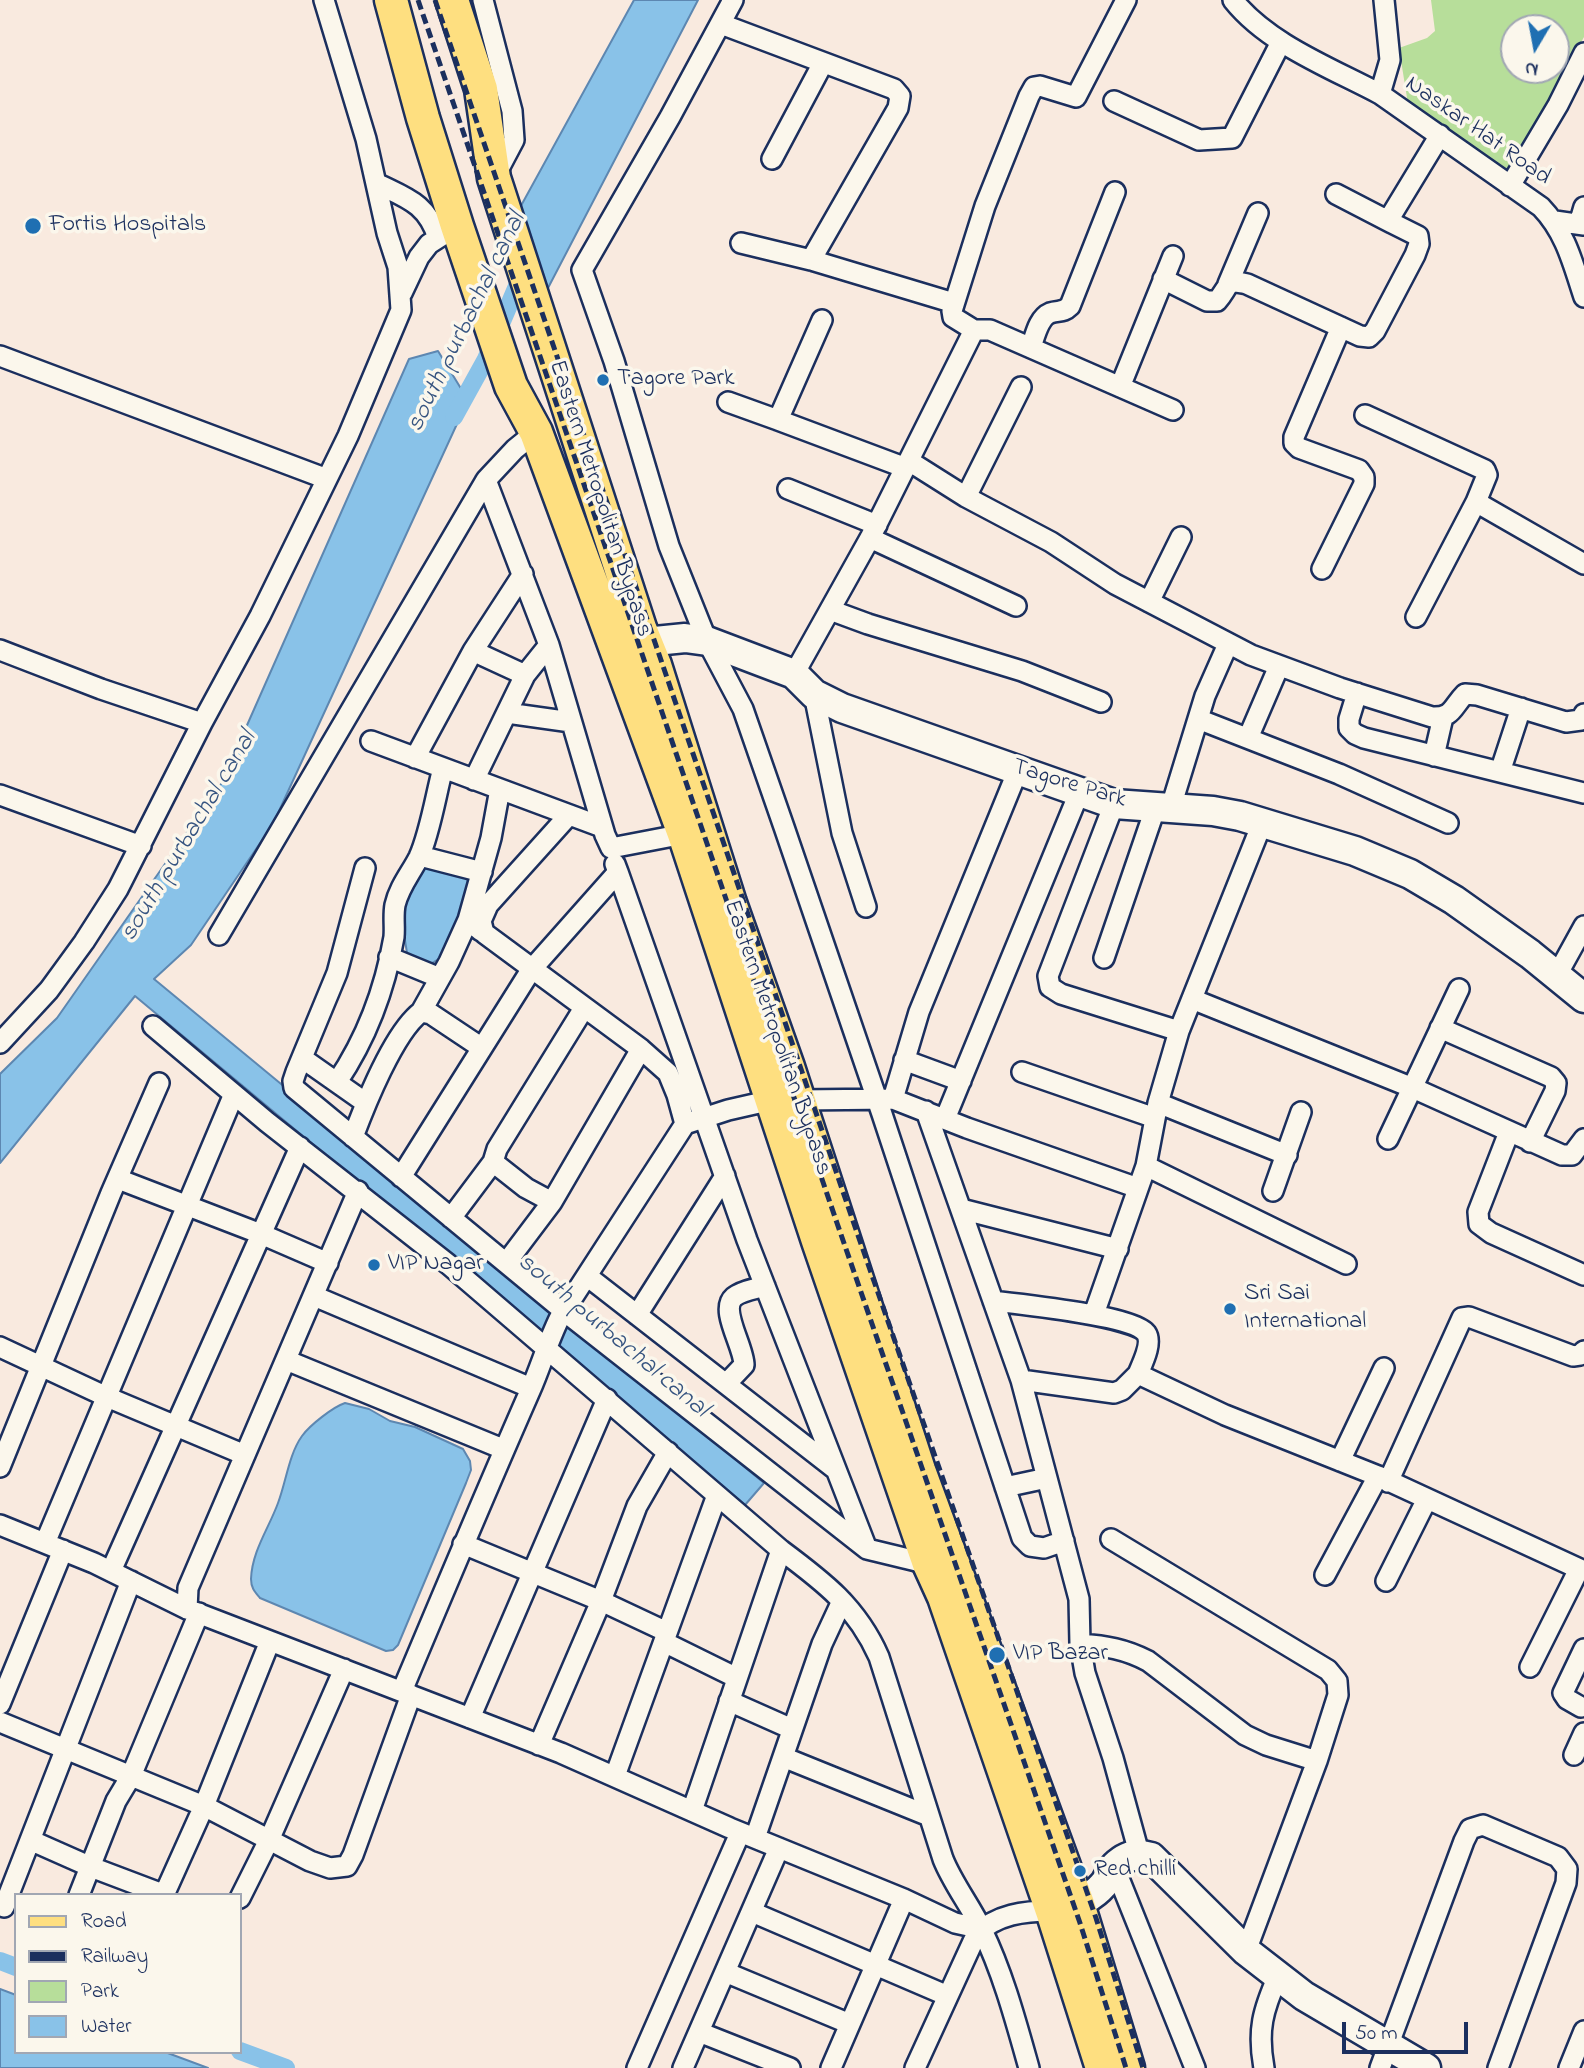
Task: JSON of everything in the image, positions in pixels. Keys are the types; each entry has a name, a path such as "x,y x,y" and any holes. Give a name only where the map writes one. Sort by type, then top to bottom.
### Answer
{"main road":[{"path":"391,0 423,118 447,232 511,386 526,440 634,640 684,834 785,1100 929,1564 1065,1907 1102,2068"},
{"name":"Eastern Metropolitan Bypass","path":"452,0 481,89 494,178 634,640 730,903 785,1100 919,1470 1065,1907 1128,2068"}],"street":[{"path":"0,1044 49,990 118,889 260,616 327,479 395,329 401,310 398,267 389,242 366,139 324,0"},
{"path":"482,0 512,111 514,140 494,178"},
{"path":"733,0 582,270 614,361 669,546 707,641 743,709 885,1098 1021,1538 1030,1546 1044,1548 1063,1541"},
{"path":"1126,0 1076,97 1034,87 985,206 952,312 953,317 974,330 990,330 1173,410"},
{"path":"1233,0 1258,26 1281,42 1380,93"},
{"name":"Naskar Hat Road","path":"1384,0 1391,60 1380,93 1541,207 1555,221 1564,239 1584,297"},
{"path":"720,24 894,89 900,96 898,108 811,260"},
{"path":"1114,101 1199,140 1232,138 1281,42"},
{"path":"1510,186 1558,105 1584,54"},
{"path":"772,159 823,63"},
{"path":"1392,223 1392,214 1440,135"},
{"path":"376,183 423,209 447,232 429,244 419,257 401,294"},
{"path":"1031,347 1047,314 1065,312 1070,306 1115,192"},
{"path":"1228,284 1236,281 1247,284 1360,336 1369,337 1375,331 1415,256 1419,244 1418,236 1336,194"},
{"path":"1163,279 1207,301 1217,301 1228,284 1258,213"},
{"path":"1555,221 1582,218"},
{"path":"741,243 811,260 954,303"},
{"path":"1121,387 1173,256"},
{"path":"778,420 822,320"},
{"path":"1322,569 1364,484 1364,477 1359,470 1299,448 1294,443 1294,437 1341,327"},
{"path":"794,674 874,531 974,330"},
{"path":"0,356 327,479"},
{"path":"966,497 1021,387"},
{"path":"728,402 907,465 1051,542 1115,584 1228,644 1279,666 1432,717 1443,717 1451,713 1465,694 1477,695 1566,722 1581,720 1584,714"},
{"path":"1364,415 1485,470 1487,475 1476,502 1416,617"},
{"path":"219,935 491,473 526,440"},
{"path":"491,473 549,645 602,827 724,1176 867,1549"},
{"path":"788,489 1016,606"},
{"path":"1476,502 1584,564"},
{"path":"1149,602 1181,537"},
{"path":"415,758 473,651 523,574"},
{"path":"830,610 1022,671 1101,702"},
{"name":"Tagore Park","path":"634,640 685,638 707,641 794,674 814,694 842,708 1114,804 1213,811 1263,821 1355,850 1410,874 1488,923 1558,975 1584,998"},
{"path":"1104,958 1228,644"},
{"path":"474,780 525,675 549,645"},
{"path":"0,650 101,689 202,723"},
{"path":"473,651 525,675"},
{"path":"1248,738 1279,666"},
{"path":"1357,693 1349,719 1349,728 1354,734 1584,793"},
{"path":"814,694 842,833 866,907"},
{"path":"1500,772 1521,708"},
{"path":"507,713 571,722"},
{"path":"1434,756 1443,717"},
{"path":"1198,719 1339,774 1448,823"},
{"path":"371,741 602,827"},
{"path":"337,1082 367,1027 384,982 394,935 395,906 403,882 420,856 443,768"},
{"path":"885,1098 904,1060 919,1012 1018,770"},
{"path":"353,1137 366,1103 391,1054 413,1018 421,1012 468,920 482,872 500,789"},
{"path":"945,1119 1079,793"},
{"path":"0,795 141,846"},
{"path":"1114,804 1048,976 1050,987 1060,994 1179,1031"},
{"path":"484,933 481,921 488,905 569,815"},
{"path":"1094,1314 1146,1166 1156,1111 1179,1031 1263,821"},
{"path":"611,848 684,834"},
{"path":"420,856 482,872"},
{"path":"365,868 337,973 293,1081 294,1088 506,1263 562,1314 867,1549 929,1564"},
{"path":"401,1177 531,970 618,872"},
{"path":"468,920 531,970 641,1049 668,1073 685,1124"},
{"path":"1558,975 1584,926"},
{"path":"389,957 440,978"},
{"path":"1388,1139 1459,989"},
{"path":"1192,999 1413,1088 1562,1156 1572,1155 1584,1139"},
{"path":"452,1218 493,1162 497,1149 584,1008"},
{"path":"421,1012 431,1014 482,1048"},
{"path":"153,1026 300,1147 547,1342 607,1399 842,1601 867,1630 879,1657 950,1877 982,1929 1005,1989 1029,2068"},
{"path":"1440,1028 1551,1077 1556,1083 1555,1091 1530,1142"},
{"path":"506,1263 551,1202 641,1049"},
{"path":"302,1058 366,1103"},
{"path":"904,1060 961,1081"},
{"path":"1022,1072 1156,1111 1287,1155"},
{"path":"0,1467 159,1083"},
{"path":"0,1704 107,1397 234,1094"},
{"path":"0,1722 204,1806 310,1861 330,1868 347,1866 406,1693 463,1545 531,1388 547,1342 562,1314 685,1124 704,1117 785,1100 885,1098 1138,1188"},
{"path":"926,1111 1021,1380 1079,1599 1080,1644 1085,1673 1113,1758 1139,1853"},
{"path":"1273,1191 1301,1112"},
{"path":"1509,1132 1478,1213 1479,1224 1491,1233 1584,1275"},
{"path":"111,1571 300,1147"},
{"path":"493,1162 526,1188 551,1202"},
{"path":"1146,1166 1346,1264"},
{"path":"637,1315 724,1176"},
{"path":"118,1179 328,1263"},
{"path":"80,1893 116,1801 131,1776 193,1611 188,1588 358,1191"},
{"path":"961,1209 1118,1249"},
{"path":"587,1276 836,1470"},
{"path":"726,1384 744,1365 744,1355 728,1312 730,1302 736,1295 765,1286"},
{"path":"314,1296 531,1388"},
{"path":"993,1301 1094,1314 1141,1329 1148,1335 1149,1342 1139,1374 1122,1390 1114,1393 1021,1380"},
{"path":"1325,1575 1383,1479 1462,1318 1469,1317 1573,1356 1584,1351"},
{"path":"0,1347 107,1397 245,1455"},
{"path":"286,1360 503,1449"},
{"path":"1340,1461 1384,1368"},
{"path":"1139,1374 1226,1415 1383,1479 1582,1570 1530,1667"},
{"path":"470,1718 607,1399"},
{"path":"539,1745 601,1601 637,1506 668,1452"},
{"path":"1005,1487 1047,1478"},
{"path":"615,1776 718,1495"},
{"path":"1386,1581 1427,1499"},
{"path":"0,1525 111,1571 193,1611 539,1745 955,1923 982,1929"},
{"path":"1111,1539 1328,1670 1337,1681 1338,1695 1317,1761 1246,1951"},
{"path":"463,1545 601,1601 737,1678"},
{"path":"692,1811 782,1550"},
{"path":"4,1907 131,1581"},
{"path":"637,2068 783,1757 822,1644 842,1601"},
{"path":"165,1893 204,1806 270,1640"},
{"path":"1080,1644 1112,1646 1130,1652 1148,1661 1245,1735 1266,1745 1317,1761"},
{"path":"1581,1707 1567,1699 1563,1693 1584,1649"},
{"path":"242,1894 270,1838 344,1669"},
{"path":"729,1701 792,1729"},
{"path":"1574,1755 1584,1733"},
{"path":"783,1757 929,1816"},
{"path":"1384,2057 1464,1841 1470,1829 1483,1825 1558,1857 1567,1869 1566,1883 1498,2068"},
{"path":"30,1840 159,1893"},
{"path":"683,2068 779,1848"},
{"path":"915,2068 976,1935 982,1929 991,1922 1012,1915 1065,1907 1103,1885 1114,1866 1139,1853 1151,1857 1246,1951 1384,2057 1426,2068"},
{"path":"1114,1866 1195,2068"},
{"path":"831,2068 904,1899"},
{"path":"752,1912 948,1996"},
{"path":"725,1972 850,2024"},
{"path":"1264,2068 1261,2020 1278,1976"},
{"path":"1569,2068 1584,2031"},
{"path":"699,2032 790,2068"}],"green space":[{"path":"1431,0 1584,0 1584,37 1570,63 1570,14 1500,14 1500,84 1559,84 1509,176 1408,104 1399,48 1427,38 1435,31"}],"water":[{"path":"634,0 698,0 548,288 517,213"},
{"path":"438,351 468,400 273,824 191,945 154,979 764,1483 745,1505 135,996 0,1163 0,1074 57,1018 221,784 409,359"},
{"path":"419,861 466,875 468,882 461,914 448,948 442,956 427,964 408,959 401,916"},
{"path":"345,1403 369,1409 390,1421 415,1427 463,1449 470,1461 471,1470 466,1483 398,1645 393,1650 386,1651 260,1598 252,1585 254,1559 278,1503 298,1443 316,1422"},
{"path":"0,1989 14,1994 14,2054 170,2054 208,2068 0,2068"}],"waterway":[{"name":"south purbachal canal","path":"454,417 486,359 523,272"},
{"path":"0,1961 14,1966"},
{"path":"242,2052 286,2068"}],"railway":[{"path":"418,0 1080,1923 1126,2068"},
{"path":"435,0 852,1218 1096,1918 1143,2068"}],"place":[{"name":"Fortis Hospitals","path":"33,226"},
{"name":"Tagore Park","path":"603,380"},
{"name":"VIP Nagar","path":"374,1265"},
{"name":"Sri Sai International","path":"1230,1309"},
{"name":"VIP Bazar","path":"997,1655"},
{"name":"Red chilli","path":"1080,1871"}]}
